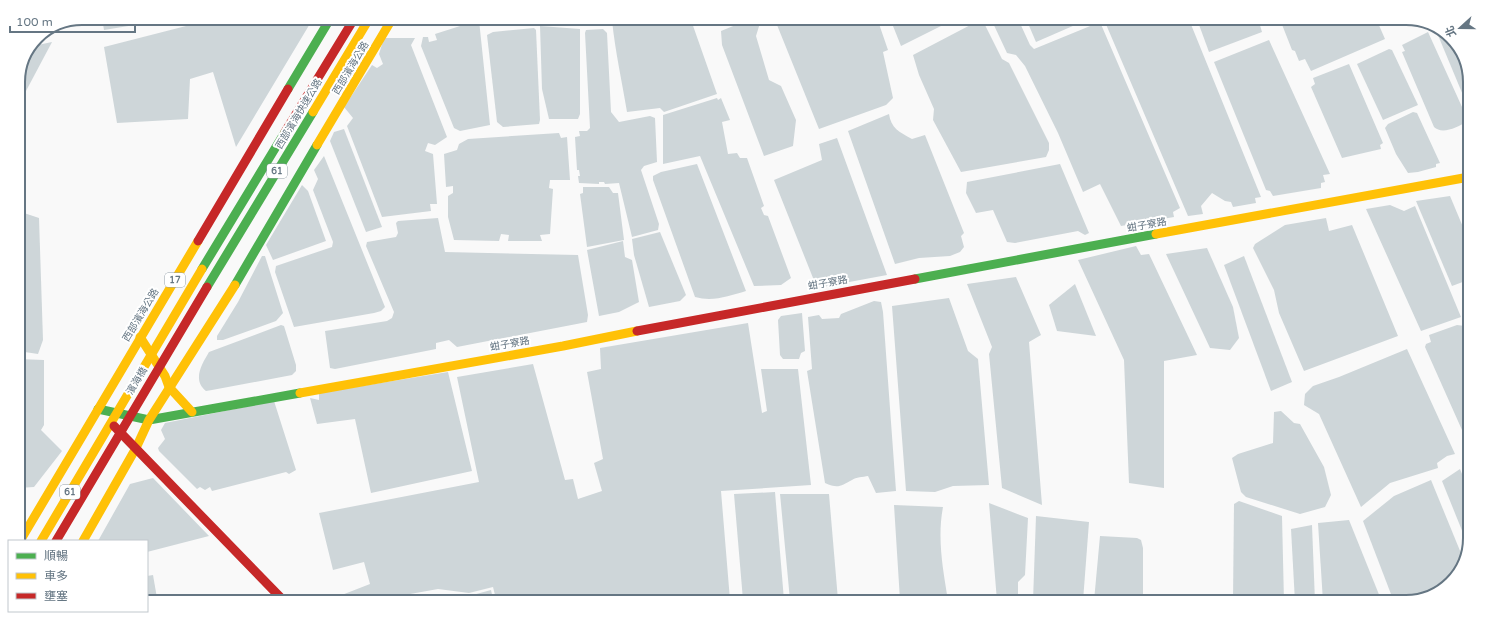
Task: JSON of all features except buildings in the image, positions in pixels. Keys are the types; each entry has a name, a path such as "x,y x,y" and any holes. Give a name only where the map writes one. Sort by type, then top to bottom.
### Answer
{"main road":[{"name":"西部濱海公路","path":"25,533 326,25"},
{"name":"西部濱海快速公路","path":"173,316 350,25"},
{"name":"西部濱海快速公路","path":"185,322 365,25"},
{"name":"西部濱海公路","path":"83,540 136,448 149,420 215,318 388,25"},
{"name":"蚶子寮路","path":"149,420 563,346 718,315 1463,178"},
{"name":"濱海橋","path":"42,540 173,316"},
{"name":"濱海橋","path":"57,540 108,450 185,322"},
{"path":"140,337 166,376 169,387"},
{"path":"115,382 145,378 169,387 192,412"},
{"path":"98,409 149,420"},
{"path":"98,409 278,595"}],"shaded area":[{"path":"103,25 134,25 104,30"},
{"path":"190,25 309,25 236,147 213,72 190,79 188,119 117,123 104,47"},
{"path":"463,25 480,25 490,125 460,131 454,128 421,46 423,37 428,37 429,42 437,40 435,34"},
{"path":"613,25 693,25 717,94 664,112 660,108 627,112"},
{"path":"736,25 759,25 756,36 769,80 781,86 796,120 793,146 764,156 722,45 721,31"},
{"path":"777,25 879,25 888,50 883,52 893,98 886,105 819,129"},
{"path":"893,25 943,25 901,46"},
{"path":"970,25 985,25 1002,59 1009,63 1049,143 1049,150 1046,157 961,172 933,120 934,109 919,75 913,55"},
{"path":"994,25 1021,25 1030,45 1034,49 1093,25 1101,25 1180,208 1173,212 1174,217 1121,226 1100,184 1083,192 1058,133 1025,66 1016,55 1007,53"},
{"path":"1029,25 1075,25 1036,42"},
{"path":"1106,25 1191,25 1261,197 1255,198 1256,203 1233,207 1231,202 1225,201 1212,193 1201,206 1203,214 1188,216"},
{"path":"1199,25 1260,25 1262,32 1209,52"},
{"path":"1282,25 1379,25 1385,39 1311,71 1305,59 1299,61 1295,51 1292,50"},
{"path":"540,26 580,29 580,114 578,119 549,119 542,89"},
{"path":"534,28 536,30 539,124 503,127 497,122 487,35 493,32"},
{"path":"603,29 607,33 611,112 619,122 650,116 655,118 657,162 644,166 641,170 659,224 658,230 632,237 619,183 579,183 578,176 580,176 579,170 577,170 575,137 580,136 579,131 587,131 590,128 585,33 586,30"},
{"path":"1428,32 1463,109 1463,124 1446,130 1437,129 1434,127 1402,52 1405,51 1402,45"},
{"path":"384,38 415,38 411,45 447,137 435,145 428,143 425,151 433,154 437,204 430,204 431,211 382,217 347,126 353,118 344,107 372,65 377,68 383,64 379,54"},
{"path":"1269,40 1330,174 1323,175 1325,182 1321,183 1321,188 1273,196 1270,191 1266,190 1214,62"},
{"path":"52,42 25,93 25,78 29,60 40,45"},
{"path":"1443,48 1452,48 1459,60 1463,78 1463,95"},
{"path":"1389,49 1392,50 1418,105 1383,120 1357,64"},
{"path":"1349,64 1383,143 1380,145 1381,149 1342,158 1311,87 1315,84 1313,78"},
{"path":"717,98 718,100 721,98 730,120 722,122 728,154 737,153 740,158 747,158 764,206 761,208 764,215 768,216 791,278 781,285 754,286 700,156 663,164 663,115"},
{"path":"1413,112 1417,113 1440,163 1436,164 1436,167 1408,173 1396,154 1385,128 1388,124"},
{"path":"889,114 890,119 896,129 903,134 912,139 925,135 964,233 961,236 964,247 960,252 950,256 919,258 895,264 848,131"},
{"path":"344,129 382,227 366,232 330,141 334,132"},
{"path":"559,133 561,138 567,137 570,180 550,180 549,188 553,189 550,234 540,235 542,241 508,241 509,235 501,234 499,241 454,240 448,217 448,196 453,193 453,186 446,187 444,154 457,150 459,144 468,139"},
{"path":"837,138 887,275 817,288 774,180 822,160 819,144"},
{"path":"324,156 385,307 381,311 374,313 294,327 275,272 276,266 332,247 333,242 313,190 318,179 314,170"},
{"path":"697,164 746,291 715,299 695,297 653,180 653,176 661,172"},
{"path":"1060,164 1089,233 1085,235 1078,231 1015,243 1007,242 993,210 976,213 966,193 967,182"},
{"path":"302,185 308,191 326,241 273,260 266,245"},
{"path":"583,187 609,187 613,193 618,193 624,240 587,247 580,194 583,193"},
{"path":"1450,196 1463,227 1463,282 1452,286 1416,201"},
{"path":"1390,205 1404,211 1415,206 1461,317 1421,331 1366,209"},
{"path":"25,213 39,218 43,340 38,354 25,352"},
{"path":"438,218 445,252 578,255 588,315 587,322 457,347 449,340 436,343 436,349 335,369 330,368 325,331 387,321 392,318 394,312 366,246 367,242 396,237 398,233 396,223 398,221"},
{"path":"1326,218 1329,231 1352,225 1398,336 1304,371 1279,313 1274,290 1253,248 1255,244 1285,225"},
{"path":"660,232 686,295 680,301 649,307 634,255 632,239"},
{"path":"623,241 625,257 632,260 639,302 619,312 599,316 587,250"},
{"path":"1136,246 1141,255 1149,254 1197,355 1164,361 1164,488 1129,483 1124,360 1078,260"},
{"path":"1207,248 1233,307 1239,338 1230,350 1210,348 1166,254"},
{"path":"262,256 265,256 283,313 276,321 223,340 217,340 217,336 238,302"},
{"path":"1244,256 1292,382 1271,391 1224,265"},
{"path":"1016,277 1041,335 1029,342 1042,505 1002,488 989,354 992,347 967,284"},
{"path":"1075,284 1096,336 1057,331 1049,305"},
{"path":"949,298 968,351 978,359 989,485 953,486 935,492 906,491 892,306"},
{"path":"874,301 881,302 883,312 896,491 876,493 868,476 855,478 839,486 833,486 825,483 807,371 812,369 808,317 819,315 822,319 839,318 841,314"},
{"path":"802,313 805,351 801,353 799,359 783,359 780,355 778,320 781,316"},
{"path":"748,323 762,413 767,411 761,369 798,369 811,485 721,491 730,595 495,595 493,587 469,593 438,589 405,595 342,595 370,584 364,562 333,570 319,513 479,482 457,377 533,364 565,480 573,479 578,499 602,491 594,463 603,459 587,372 601,369 600,348"},
{"path":"281,325 284,326 296,365 296,371 292,375 206,391 202,387 199,377 201,367 209,352"},
{"path":"1457,325 1463,326 1463,432 1425,347 1426,344 1431,342 1429,335"},
{"path":"1407,349 1455,454 1447,456 1437,463 1438,468 1390,483 1361,507 1319,414 1304,405 1305,394 1313,386"},
{"path":"25,359 44,360 44,425 41,430 62,451 34,487 25,488"},
{"path":"448,372 472,471 371,493 355,419 317,424 310,398 319,400 319,393"},
{"path":"274,401 296,470 289,474 286,472 212,491 210,487 205,490 200,487 197,489 159,451 158,448 165,439 161,430 165,423"},
{"path":"1281,411 1294,423 1300,424 1324,467 1331,495 1325,507 1300,514 1246,497 1241,492 1232,458 1238,454 1273,443 1274,412"},
{"path":"1460,469 1463,476 1463,533 1442,481"},
{"path":"153,478 209,536 148,552 148,540 99,540 130,484"},
{"path":"1431,480 1461,553 1459,560 1446,578 1431,589 1413,595 1391,595 1363,521 1394,496"},
{"path":"775,492 784,595 743,595 734,494"},
{"path":"780,494 829,494 838,595 790,595"},
{"path":"1239,501 1282,516 1284,595 1233,595 1234,504"},
{"path":"989,503 1028,518 1025,575 1018,582 1018,595 997,595"},
{"path":"894,505 943,507 941,519 941,542 947,595 900,595"},
{"path":"1036,516 1089,522 1083,595 1033,595"},
{"path":"1349,520 1379,595 1323,595 1318,523"},
{"path":"1312,525 1315,595 1295,595 1291,529"},
{"path":"1100,536 1137,538 1141,540 1143,548 1143,595 1095,595"},
{"path":"153,575 156,595 148,595 148,576"},
{"path":"491,590 492,595 473,595"}],"traffic: fast":[{"path":"288,89 326,25"},
{"path":"207,287 313,112"},
{"path":"202,269 285,132"},
{"path":"235,285 317,145"},
{"path":"915,279 1156,234"},
{"path":"98,409 149,420 300,393"}],"traffic: slow":[{"path":"313,112 365,25"},
{"path":"317,145 388,25"},
{"path":"1156,234 1463,178"},
{"path":"25,533 198,241"},
{"path":"42,540 202,269"},
{"path":"84,540 136,448 149,420 235,285"},
{"path":"300,393 563,346 637,331"},
{"path":"140,337 165,376 169,387 192,412"}],"traffic: jam":[{"path":"285,132 350,25"},
{"path":"198,241 288,89"},
{"path":"637,331 915,279"},
{"path":"57,540 207,287"},
{"path":"114,426 278,595"}]}
